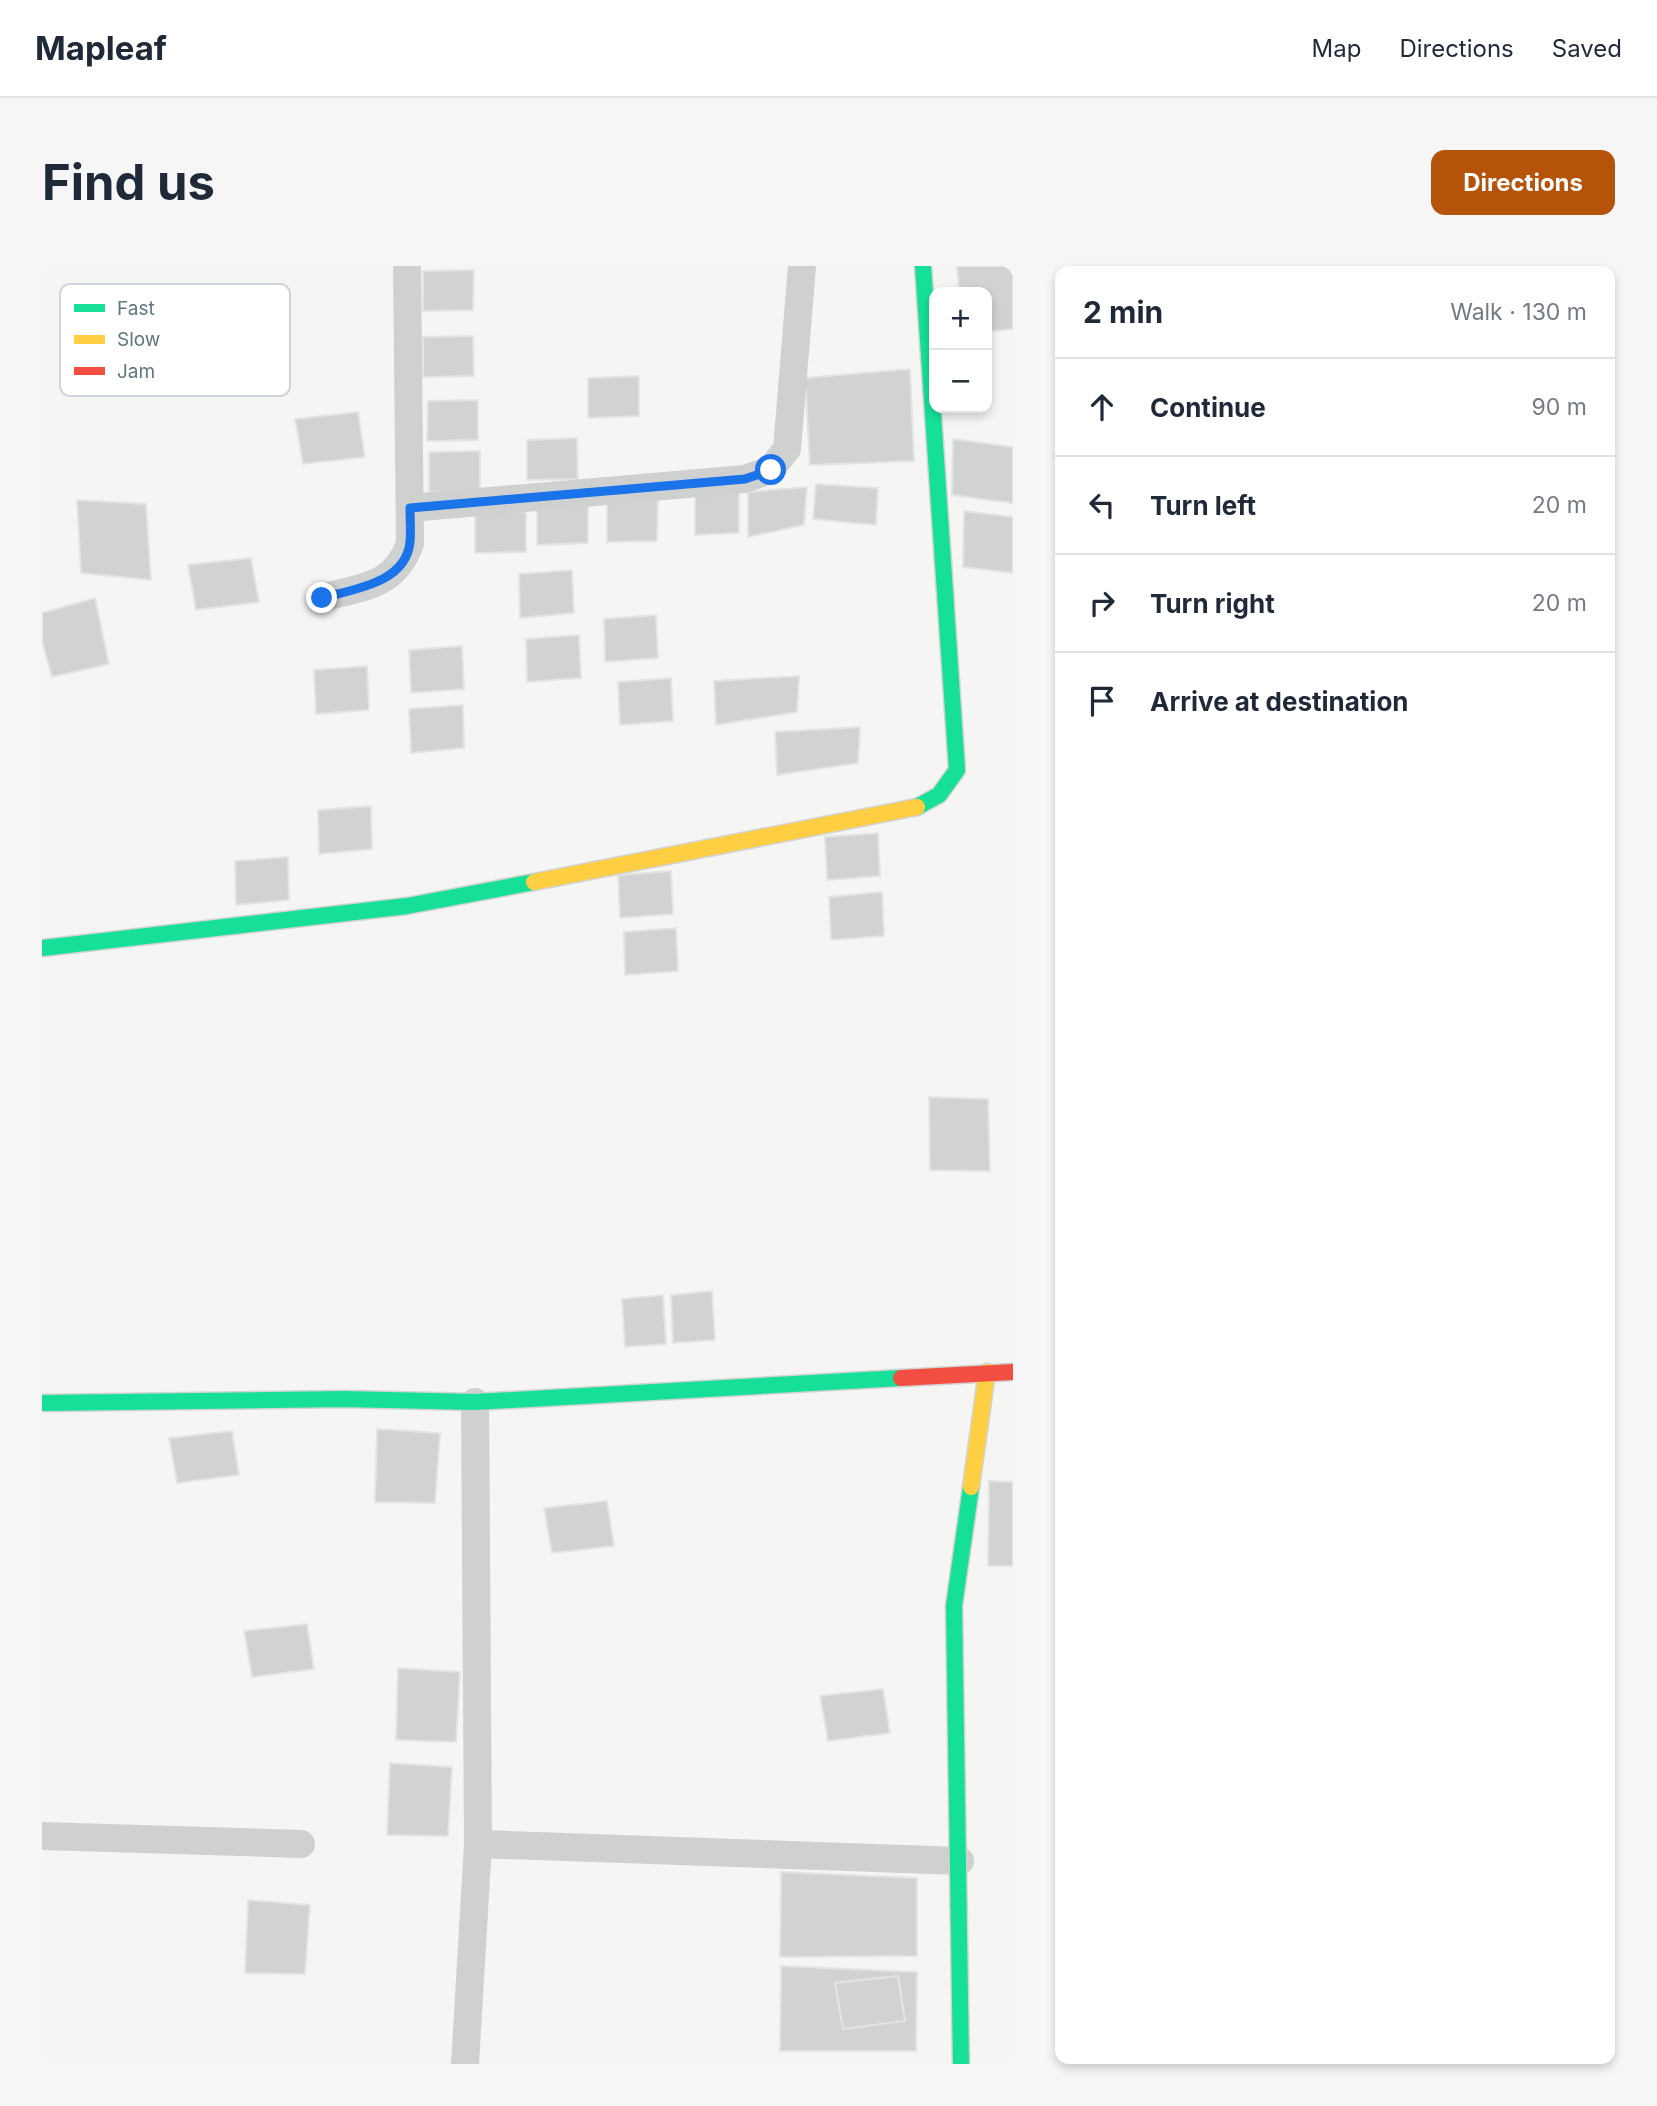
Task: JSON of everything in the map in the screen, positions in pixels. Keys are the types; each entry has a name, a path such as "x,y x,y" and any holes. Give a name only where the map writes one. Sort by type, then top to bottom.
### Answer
{"street":[{"path":"322,598 382,580 394,572 404,559 410,544 407,266"},
{"path":"410,508 745,479 771,470 787,449 802,266"},
{"path":"42,948 407,906 912,809 934,802 948,787 957,770 923,266"},
{"path":"961,2064 960,1861 954,1606 987,1372"},
{"path":"42,1403 343,1399 475,1402 1013,1372"},
{"path":"465,2064 478,1844 475,1402"},
{"path":"42,1836 300,1844"},
{"path":"478,1844 960,1861"}],"building":[{"path":"957,266 1013,266 1013,329 992,331 992,287 959,287"},
{"path":"474,270 473,310 423,311 423,271"},
{"path":"473,336 474,376 423,377 423,337"},
{"path":"910,369 914,461 810,465 805,378"},
{"path":"639,376 639,416 588,418 588,378"},
{"path":"478,400 478,440 427,441 428,401"},
{"path":"358,412 365,457 303,464 295,419"},
{"path":"577,438 578,479 527,480 527,440"},
{"path":"953,439 1013,447 1013,503 952,495"},
{"path":"480,451 480,491 429,492 429,452"},
{"path":"816,484 878,488 876,525 813,519"},
{"path":"807,487 804,525 748,537 748,492"},
{"path":"739,491 739,533 695,535 695,494"},
{"path":"77,500 146,504 151,580 81,573"},
{"path":"658,500 657,541 607,542 607,502"},
{"path":"588,503 588,543 537,545 537,504"},
{"path":"964,511 1013,517 1013,573 963,567"},
{"path":"526,512 526,552 475,553 475,513"},
{"path":"251,558 259,602 196,610 188,565"},
{"path":"572,570 574,613 520,618 519,574"},
{"path":"95,598 109,664 52,677 42,641 42,613"},
{"path":"656,615 658,658 605,662 604,619"},
{"path":"579,635 581,678 527,682 526,639"},
{"path":"462,646 464,689 411,693 409,650"},
{"path":"367,666 369,710 316,714 314,670"},
{"path":"799,676 797,712 716,725 714,681"},
{"path":"671,678 673,721 620,725 618,682"},
{"path":"463,705 464,748 411,753 409,709"},
{"path":"860,727 858,763 777,775 775,732"},
{"path":"371,806 372,849 319,854 318,810"},
{"path":"878,833 880,876 827,880 825,837"},
{"path":"288,857 289,900 236,905 235,861"},
{"path":"671,871 673,914 620,918 618,875"},
{"path":"882,892 884,936 831,940 829,897"},
{"path":"676,928 678,971 625,975 624,932"},
{"path":"929,1097 988,1099 990,1171 930,1170"},
{"path":"712,1291 715,1340 673,1343 671,1295"},
{"path":"663,1295 666,1344 625,1347 622,1299"},
{"path":"377,1429 440,1433 435,1503 375,1502"},
{"path":"232,1431 239,1475 177,1483 169,1438"},
{"path":"989,1481 1013,1482 1013,1566 988,1566"},
{"path":"607,1501 614,1546 552,1553 544,1508"},
{"path":"307,1624 314,1669 252,1677 244,1631"},
{"path":"398,1668 460,1672 456,1742 396,1740"},
{"path":"883,1689 890,1733 828,1741 820,1696"},
{"path":"390,1763 452,1767 448,1836 387,1835"},
{"path":"781,1872 917,1878 917,1956 780,1957"},
{"path":"248,1900 310,1905 305,1974 245,1973"},
{"path":"781,1966 917,1972 916,2051 780,2051"},
{"path":"898,1976 905,2021 843,2029 835,1983"}],"traffic: fast":[{"path":"917,807 939,795 957,770 923,266"},
{"path":"42,948 407,906 534,882"},
{"path":"42,1403 343,1399 475,1402 901,1378"},
{"path":"961,2064 954,1606 971,1487"}],"traffic: slow":[{"path":"534,882 917,807"},
{"path":"971,1487 987,1372"}],"traffic: jam":[{"path":"901,1378 1013,1372"}],"route":[{"path":"322,598 382,580 394,572 404,559 410,544 410,508 745,479 771,470"}]}
